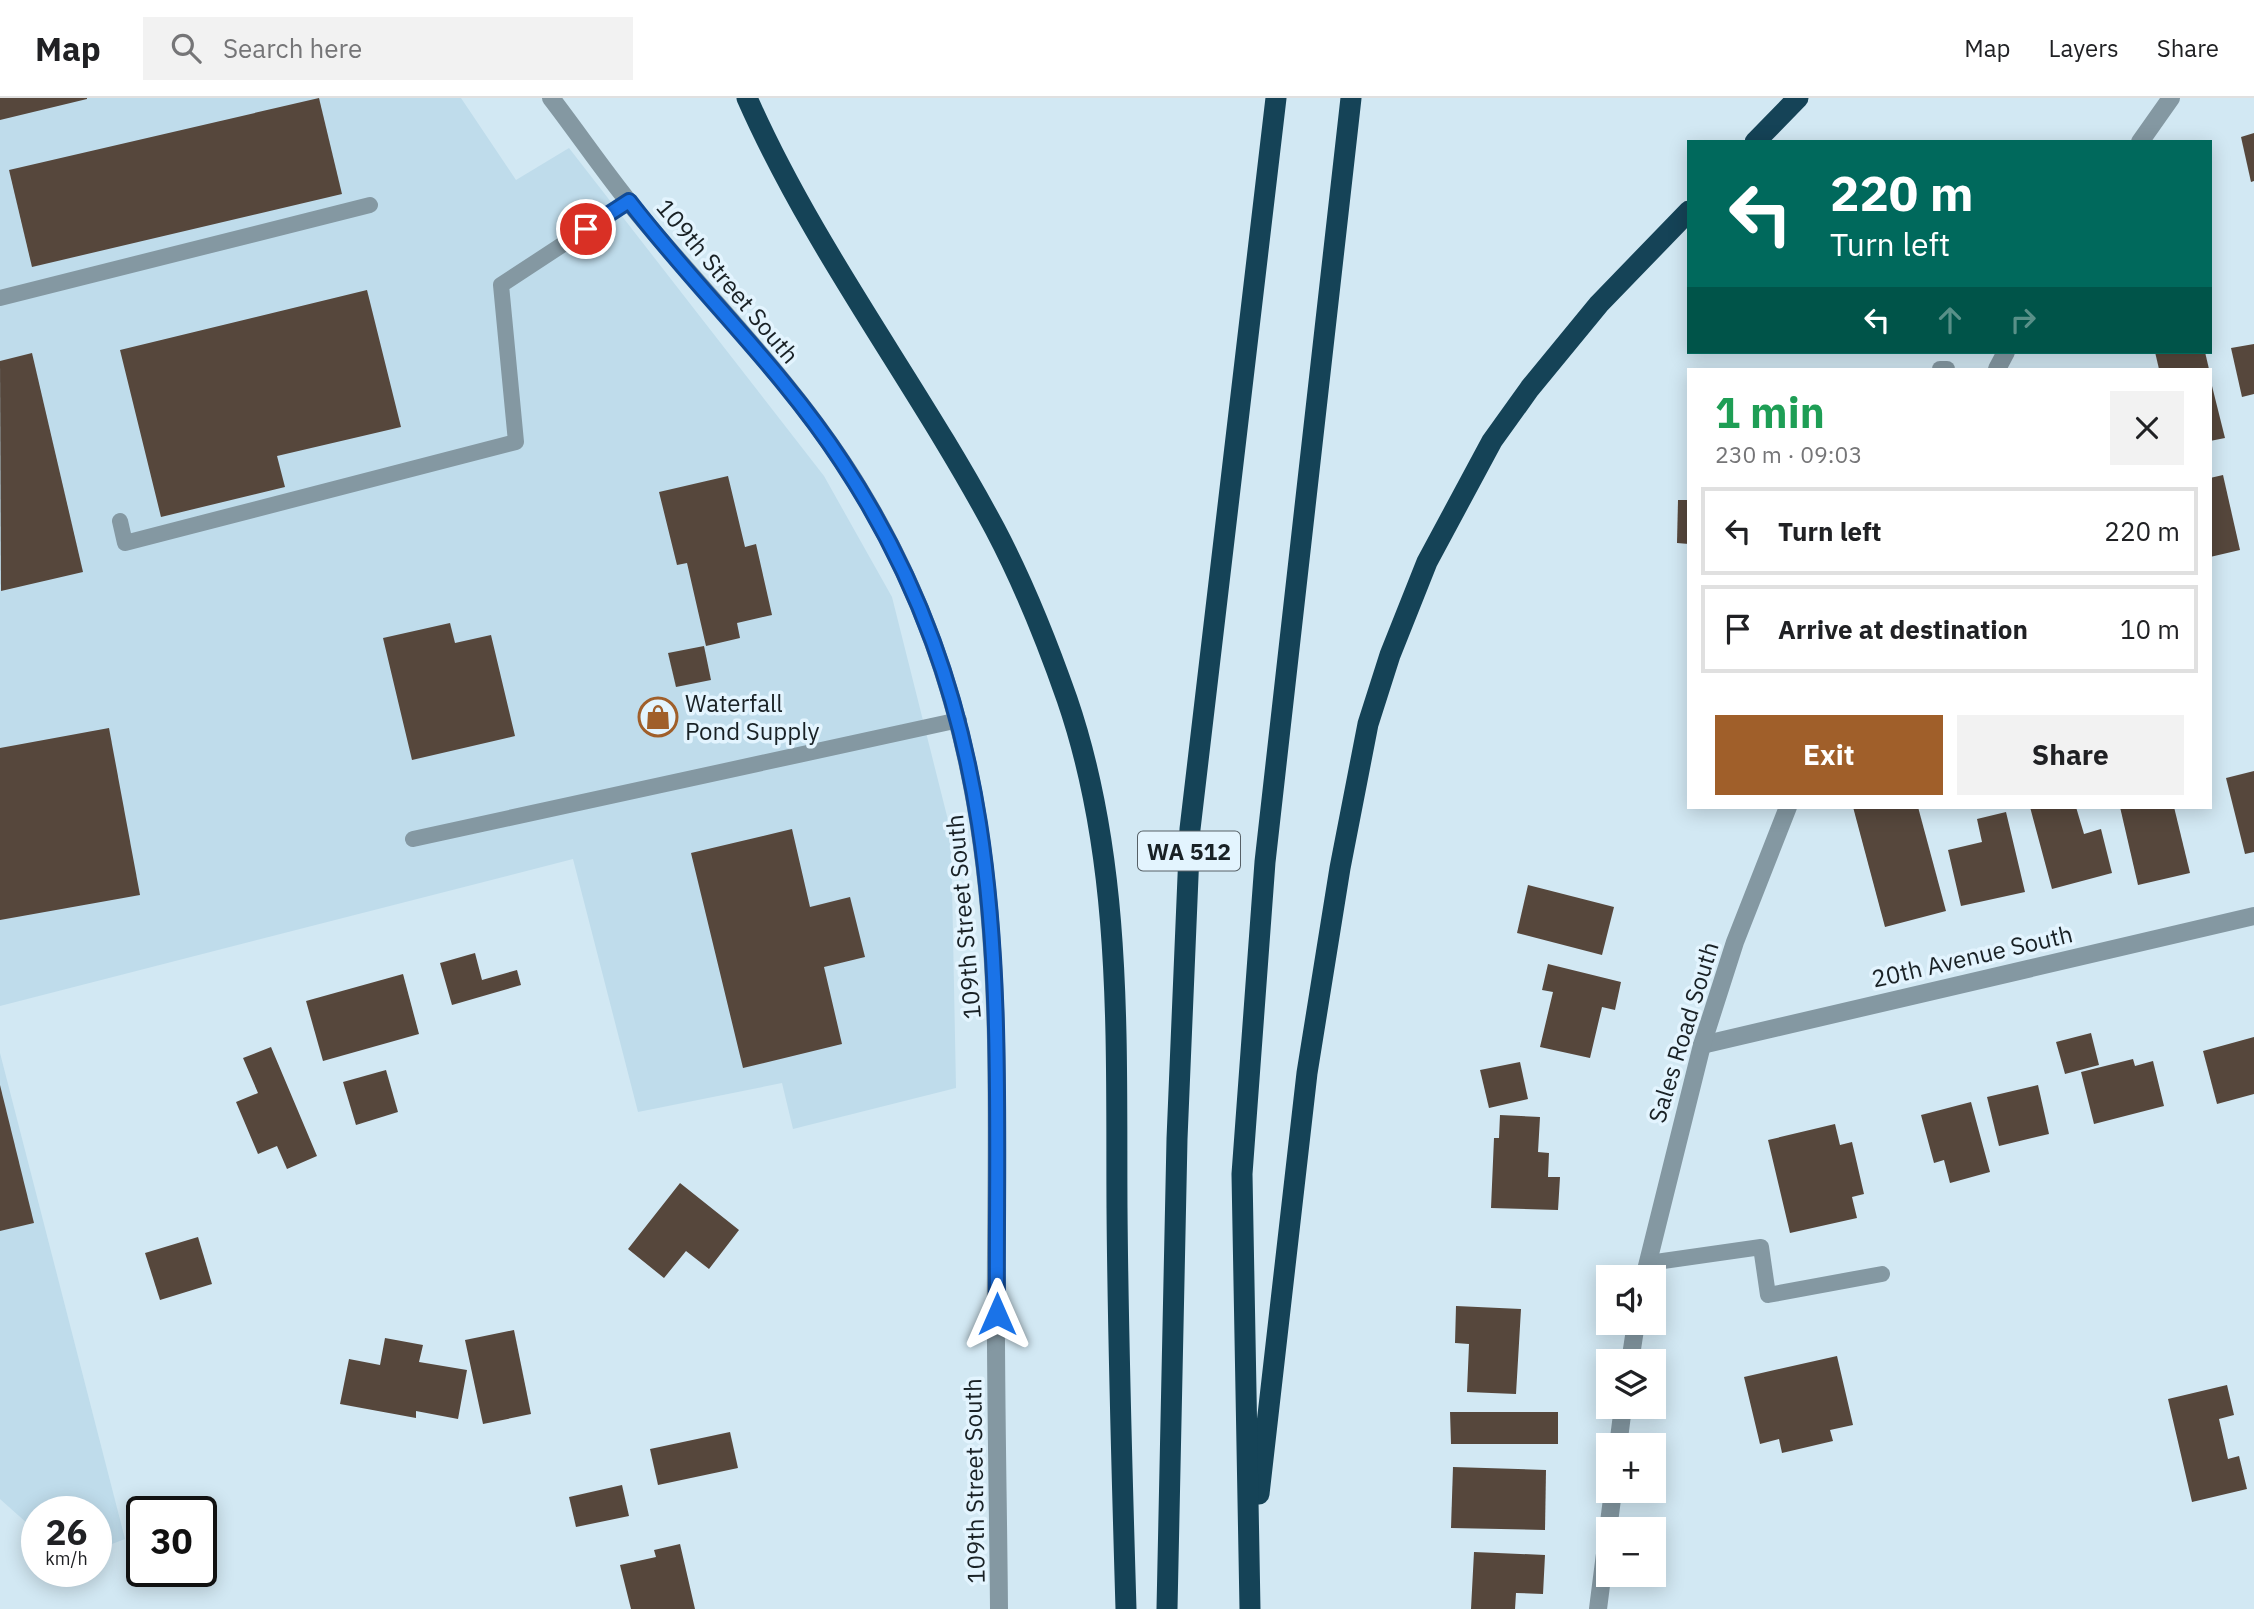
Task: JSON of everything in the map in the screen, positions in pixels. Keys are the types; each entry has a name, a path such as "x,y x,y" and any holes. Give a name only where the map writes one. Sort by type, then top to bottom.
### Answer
{"highway":[{"path":"747,98 803,209 997,533 1067,701 1086,768 1112,923 1116,1018 1118,1335 1126,1609"},
{"name":"WA 512","path":"1167,1609 1177,1139 1190,829 1276,98"},
{"name":"WA 512","path":"1250,1609 1243,1161 1265,862 1351,98"},
{"path":"1757,140 1798,98"},
{"path":"1250,1577 1307,1073 1340,868 1366,737 1390,655 1427,562 1492,441 1530,388 1599,304 1687,213"}],"street":[{"name":"109th Street South","path":"551,98 629,201 763,359 841,460 898,560 946,673 978,808 994,944 998,1055 996,1261 999,1609"},
{"path":"2141,140 2171,98"},
{"name":"Sales Road South","path":"1648,1265 1679,1129 1702,1045 1735,942 1787,809"},
{"name":"20th Avenue South","path":"1702,1045 2254,916"},
{"path":"1598,1609 1611,1503"}],"lane":[{"path":"120,521 125,542 516,442 501,285 629,201"},
{"path":"0,298 370,205"},
{"path":"414,839 959,720"},
{"path":"1666,1266 1761,1247 1768,1295 1882,1274"}],"shaded area":[{"path":"0,98 461,98 516,180 569,148 824,476 892,597 951,832 956,1088 793,1129 782,1083 638,1112 573,859 0,1006"},
{"path":"0,1053 125,1539 112,1544 112,1496 21,1496 21,1518 0,1499"}],"building":[{"path":"0,98 87,98 87,99 0,120"},
{"path":"319,98 342,194 32,267 9,170"},
{"path":"2254,133 2254,181 2251,182 2241,137"},
{"path":"367,290 401,427 277,456 285,487 161,517 120,350"},
{"path":"2254,344 2254,394 2242,397 2231,348"},
{"path":"32,353 83,572 1,591 0,361"},
{"path":"2155,354 2205,354 2209,368 2159,368"},
{"path":"2212,386 2225,438 2212,441"},
{"path":"2223,475 2240,550 2212,557 2212,478"},
{"path":"728,476 745,547 756,544 772,615 737,623 740,638 706,646 687,563 677,565 659,492"},
{"path":"1678,500 1687,500 1687,544 1677,543"},
{"path":"450,623 455,643 491,635 515,736 412,760 383,638"},
{"path":"704,646 711,680 676,687 668,653"},
{"path":"109,728 140,895 0,920 0,748"},
{"path":"2254,771 2254,852 2245,854 2226,778"},
{"path":"1854,809 1919,809 1946,911 1885,927"},
{"path":"2031,809 2077,809 2084,834 2101,829 2112,873 2052,889"},
{"path":"2120,809 2174,809 2190,873 2138,885"},
{"path":"2006,812 2025,892 1961,906 1948,850 1982,842 1977,819"},
{"path":"792,829 810,907 850,897 865,957 824,967 842,1044 743,1068 691,853"},
{"path":"1528,885 1614,907 1602,955 1517,933"},
{"path":"475,953 482,980 517,970 521,985 452,1005 440,963"},
{"path":"1548,964 1621,982 1615,1010 1602,1007 1590,1058 1540,1047 1553,992 1542,990"},
{"path":"403,974 419,1034 323,1061 306,1001"},
{"path":"2091,1033 2099,1065 2065,1074 2056,1042"},
{"path":"2254,1037 2254,1094 2217,1104 2203,1051"},
{"path":"271,1047 317,1156 287,1169 277,1146 258,1154 236,1102 258,1093 243,1058"},
{"path":"2133,1059 2135,1066 2153,1061 2164,1106 2094,1124 2081,1072"},
{"path":"1520,1062 1528,1099 1489,1108 1480,1070"},
{"path":"386,1070 398,1112 356,1125 343,1082"},
{"path":"0,1085 34,1223 0,1231"},
{"path":"2038,1085 2049,1134 1999,1146 1987,1097"},
{"path":"1971,1102 1990,1172 1950,1183 1944,1160 1934,1163 1921,1115"},
{"path":"1500,1115 1540,1117 1538,1152 1549,1153 1548,1177 1560,1177 1558,1210 1491,1208 1494,1138 1499,1138"},
{"path":"1835,1124 1840,1145 1852,1142 1864,1194 1852,1197 1857,1218 1790,1233 1768,1140"},
{"path":"680,1183 739,1230 709,1269 686,1251 664,1278 628,1249"},
{"path":"198,1237 212,1284 160,1300 145,1253"},
{"path":"1456,1306 1521,1309 1516,1394 1467,1392 1469,1344 1455,1343"},
{"path":"514,1330 531,1414 483,1424 465,1340"},
{"path":"385,1338 423,1345 419,1362 467,1370 458,1419 416,1411 416,1418 340,1404 349,1359 380,1365"},
{"path":"1837,1356 1853,1425 1830,1430 1833,1441 1782,1453 1779,1439 1760,1444 1744,1377"},
{"path":"2227,1385 2234,1415 2219,1419 2228,1459 2239,1456 2247,1489 2192,1502 2168,1399"},
{"path":"1450,1412 1558,1412 1558,1444 1451,1444"},
{"path":"730,1432 738,1468 658,1485 650,1449"},
{"path":"1453,1467 1546,1470 1545,1530 1451,1528"},
{"path":"622,1485 629,1516 576,1527 569,1497"},
{"path":"680,1544 695,1609 631,1609 620,1565 656,1557 654,1550"},
{"path":"1474,1552 1545,1555 1543,1594 1516,1593 1515,1609 1471,1609"}],"place":[{"name":"Waterfall Pond Supply","path":"658,717"}],"route":[{"path":"586,229 629,201 763,359 813,421 863,494 893,548 946,673 965,742 978,808 989,883 994,944 998,1055 997,1314"}]}
